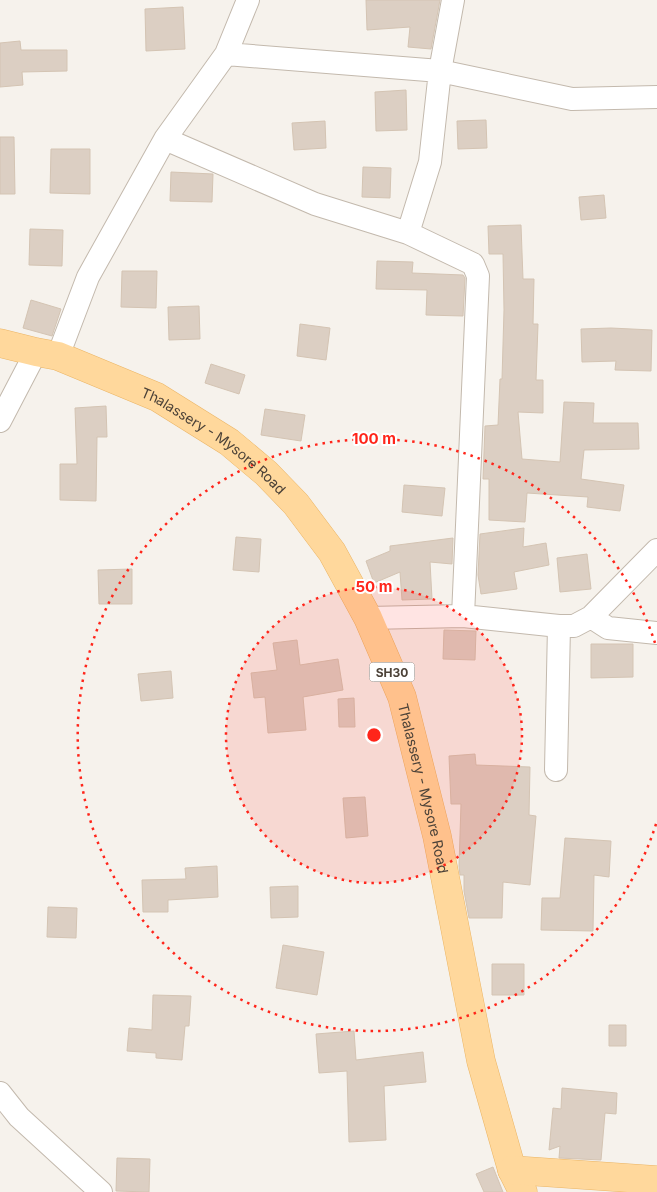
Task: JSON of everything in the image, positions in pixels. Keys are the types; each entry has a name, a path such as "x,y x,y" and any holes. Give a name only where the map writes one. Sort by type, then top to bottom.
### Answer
{"main road":[{"name":"Thalassery - Mysore Road","path":"0,343 47,354 157,397 228,442 266,473 296,504 332,552 368,618 402,697 437,836 481,1060 517,1181"},
{"path":"517,1181 657,1180"}],"street":[{"path":"0,421 47,354 165,139 226,54 248,0"},
{"path":"408,233 430,162 440,71 453,0"},
{"path":"226,54 440,71 572,99 657,97"},
{"path":"165,139 315,204 408,233 473,264 478,276 463,616"},
{"path":"368,618 463,616 574,626 590,617 657,550"},
{"path":"590,617 608,628 657,633"},
{"path":"556,770 558,626"},
{"path":"0,1093 19,1117 101,1192"}],"building":[{"path":"366,0 440,0 431,49 408,47 410,27 367,30"},
{"path":"183,7 185,49 146,51 145,9"},
{"path":"20,41 21,50 67,50 67,71 22,72 23,85 0,87 0,43"},
{"path":"406,90 407,130 376,131 375,92"},
{"path":"486,120 487,148 458,149 457,121"},
{"path":"325,121 326,148 294,150 292,123"},
{"path":"0,137 14,137 15,194 0,194"},
{"path":"51,149 90,149 90,194 50,193"},
{"path":"363,167 391,168 390,198 362,197"},
{"path":"171,172 213,174 212,202 170,201"},
{"path":"604,195 606,218 581,220 579,197"},
{"path":"521,225 523,279 534,279 533,324 538,324 536,380 543,380 543,413 518,412 522,459 560,462 564,402 594,403 593,423 638,423 639,449 584,450 581,479 624,485 620,511 587,507 588,497 527,493 525,522 489,520 489,479 483,479 485,426 498,425 500,379 502,379 504,310 503,254 489,254 488,226"},
{"path":"30,229 63,230 62,266 29,265"},
{"path":"377,261 413,262 412,273 463,275 465,278 463,316 426,315 427,290 376,289"},
{"path":"122,271 157,271 156,308 121,307"},
{"path":"31,300 61,309 52,336 23,328"},
{"path":"199,306 200,339 169,340 168,307"},
{"path":"300,324 330,328 326,360 297,356"},
{"path":"581,329 652,330 651,371 615,370 616,361 582,362"},
{"path":"211,364 245,375 239,394 205,383"},
{"path":"106,406 107,437 97,437 96,501 60,500 60,464 77,464 75,408"},
{"path":"265,409 305,415 301,441 261,435"},
{"path":"404,485 445,488 442,516 402,512"},
{"path":"524,528 523,547 546,543 549,565 514,572 517,589 481,594 478,575 480,534"},
{"path":"236,537 261,539 259,572 233,570"},
{"path":"453,538 452,564 430,562 432,599 402,600 400,572 374,583 366,561 390,551 390,546"},
{"path":"587,554 591,589 560,592 557,558"},
{"path":"132,569 132,604 99,604 98,570"},
{"path":"444,630 476,631 475,660 443,659"},
{"path":"297,640 300,665 338,659 343,690 303,697 306,730 268,733 265,697 254,698 251,673 277,670 273,643"},
{"path":"591,644 633,644 633,677 591,678"},
{"path":"171,671 173,698 141,701 138,674"},
{"path":"354,698 355,727 339,727 338,699"},
{"path":"475,754 476,765 530,767 529,815 536,816 530,885 503,882 502,918 469,918 464,891 464,875 460,875 461,804 451,804 449,756"},
{"path":"365,797 368,836 346,838 343,798"},
{"path":"565,838 611,841 609,877 594,875 593,931 541,930 542,898 560,898"},
{"path":"217,866 218,897 168,900 168,912 143,912 142,880 186,879 185,868"},
{"path":"298,886 298,917 271,918 270,887"},
{"path":"48,907 77,908 76,938 47,937"},
{"path":"283,945 324,952 317,995 276,988"},
{"path":"492,964 524,964 524,995 492,995"},
{"path":"153,995 191,996 189,1026 185,1026 182,1060 156,1058 156,1053 127,1051 129,1028 152,1030"},
{"path":"609,1025 626,1025 626,1046 609,1046"},
{"path":"354,1031 356,1060 423,1052 426,1082 384,1086 386,1140 349,1142 347,1071 319,1073 316,1034"},
{"path":"562,1088 617,1093 616,1114 605,1113 601,1160 559,1158 560,1146 549,1150 553,1108 561,1109"},
{"path":"117,1158 150,1159 149,1192 116,1191"},
{"path":"493,1167 503,1192 484,1192 476,1174"}]}
